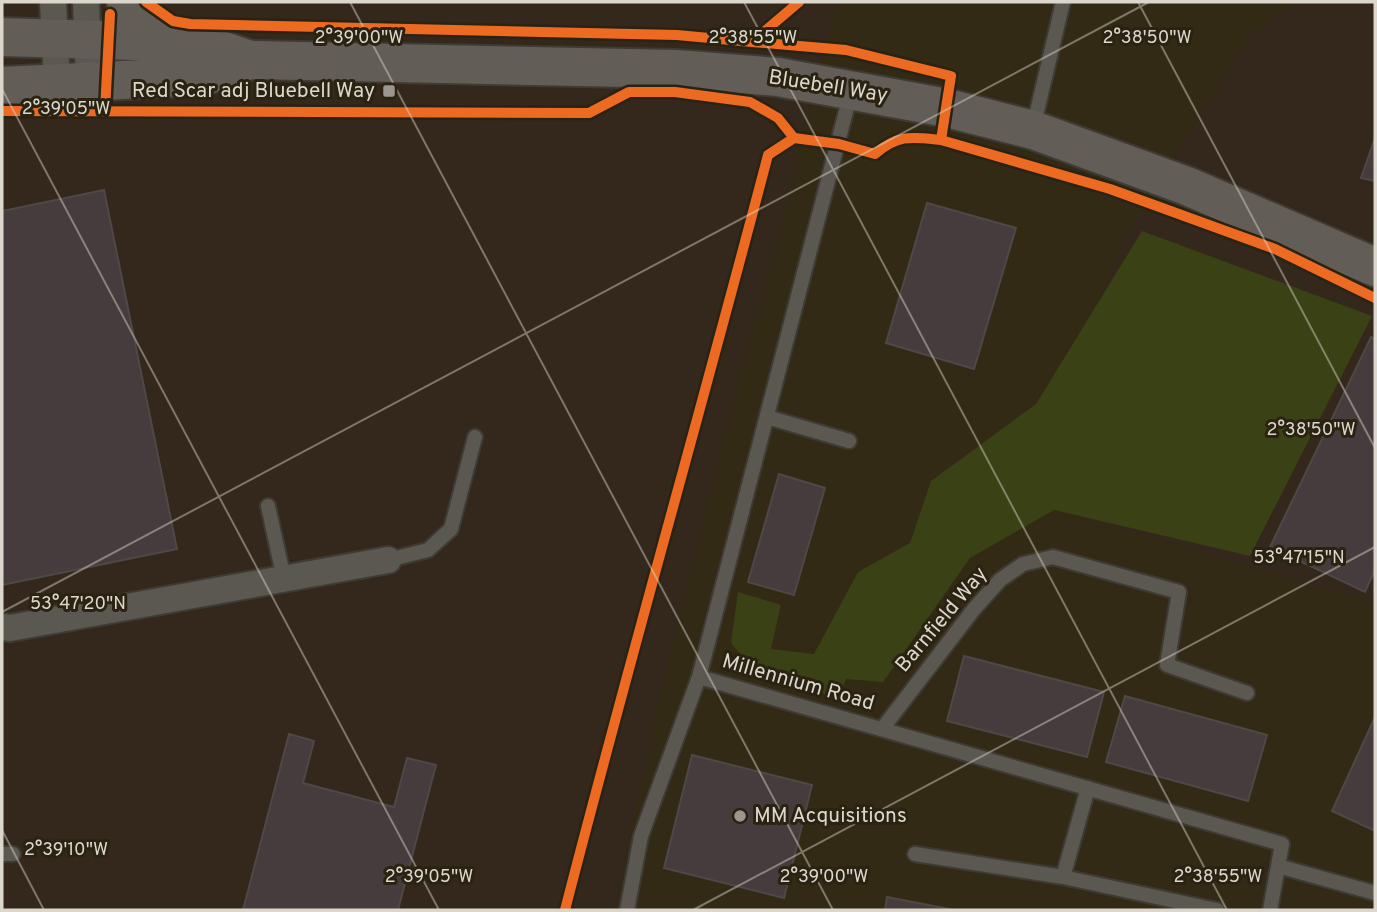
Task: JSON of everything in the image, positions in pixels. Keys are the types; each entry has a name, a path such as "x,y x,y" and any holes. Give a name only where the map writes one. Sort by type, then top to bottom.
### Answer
{"main road":[{"path":"126,2 156,42"},
{"name":"Bluebell Way","path":"2,37 70,20 156,42 201,43 250,60 676,69 778,77 947,108 1033,130 1187,186 1375,268"},
{"name":"Bluebell Way","path":"2,86 204,76 250,60"}],"street":[{"path":"70,20 73,84"},
{"path":"2,627 10,628 388,560"}],"lane":[{"path":"1033,130 1063,2"},
{"name":"Millennium Road","path":"852,91 699,677 1282,844 1270,910"},
{"path":"767,417 849,441"},
{"path":"388,560 428,550 451,529 475,437"},
{"path":"268,506 284,579"},
{"name":"Barnfield Way","path":"883,729 946,642 1000,580 1023,564 1053,557 1178,592 1167,665 1247,693"},
{"path":"627,910 640,836 699,677"},
{"path":"1063,877 1088,788"},
{"path":"915,853 1063,877 1217,910"},
{"path":"1278,866 1375,893"}],"shaded area":[{"path":"2,2 1375,2 1375,910 2,910"},
{"path":"836,2 1297,2 1249,35 1117,251 1028,502 1375,603 1375,910 615,910 658,705"}],"green space":[{"path":"1142,231 1372,316 1250,556 1054,510 970,558 883,682 846,679 839,698 758,675 731,643 738,592 781,605 771,649 814,654 858,572 910,543 931,481 1036,404"}],"building":[{"path":"1375,138 1375,181 1361,178"},
{"path":"104,190 177,549 2,585 2,211"},
{"path":"927,203 1016,228 974,369 886,343"},
{"path":"1371,337 1375,339 1375,570 1365,592 1270,547"},
{"path":"779,474 825,488 794,595 748,582"},
{"path":"964,656 1104,692 1087,757 947,721"},
{"path":"1125,696 1267,735 1248,801 1106,762"},
{"path":"1375,717 1375,831 1332,811"},
{"path":"289,734 314,741 303,783 394,807 407,758 436,765 398,910 243,910"},
{"path":"692,755 812,785 784,898 664,868"},
{"path":"887,897 954,910 885,910"}],"cycle path":[{"path":"146,2 173,21 190,24 677,35 752,42 799,2"},
{"path":"105,111 110,14"},
{"path":"565,910 768,155 794,138 839,144 875,154 891,143 906,138 941,140 951,76 846,50 752,42"},
{"path":"2,111 589,113 629,92 675,92 750,102 778,118 794,138"},
{"path":"941,140 1110,189 1275,249 1375,298"}],"place":[{"name":"Red Scar adj Bluebell Way","path":"389,91"},
{"name":"MM Acquisitions","path":"740,816"}]}
